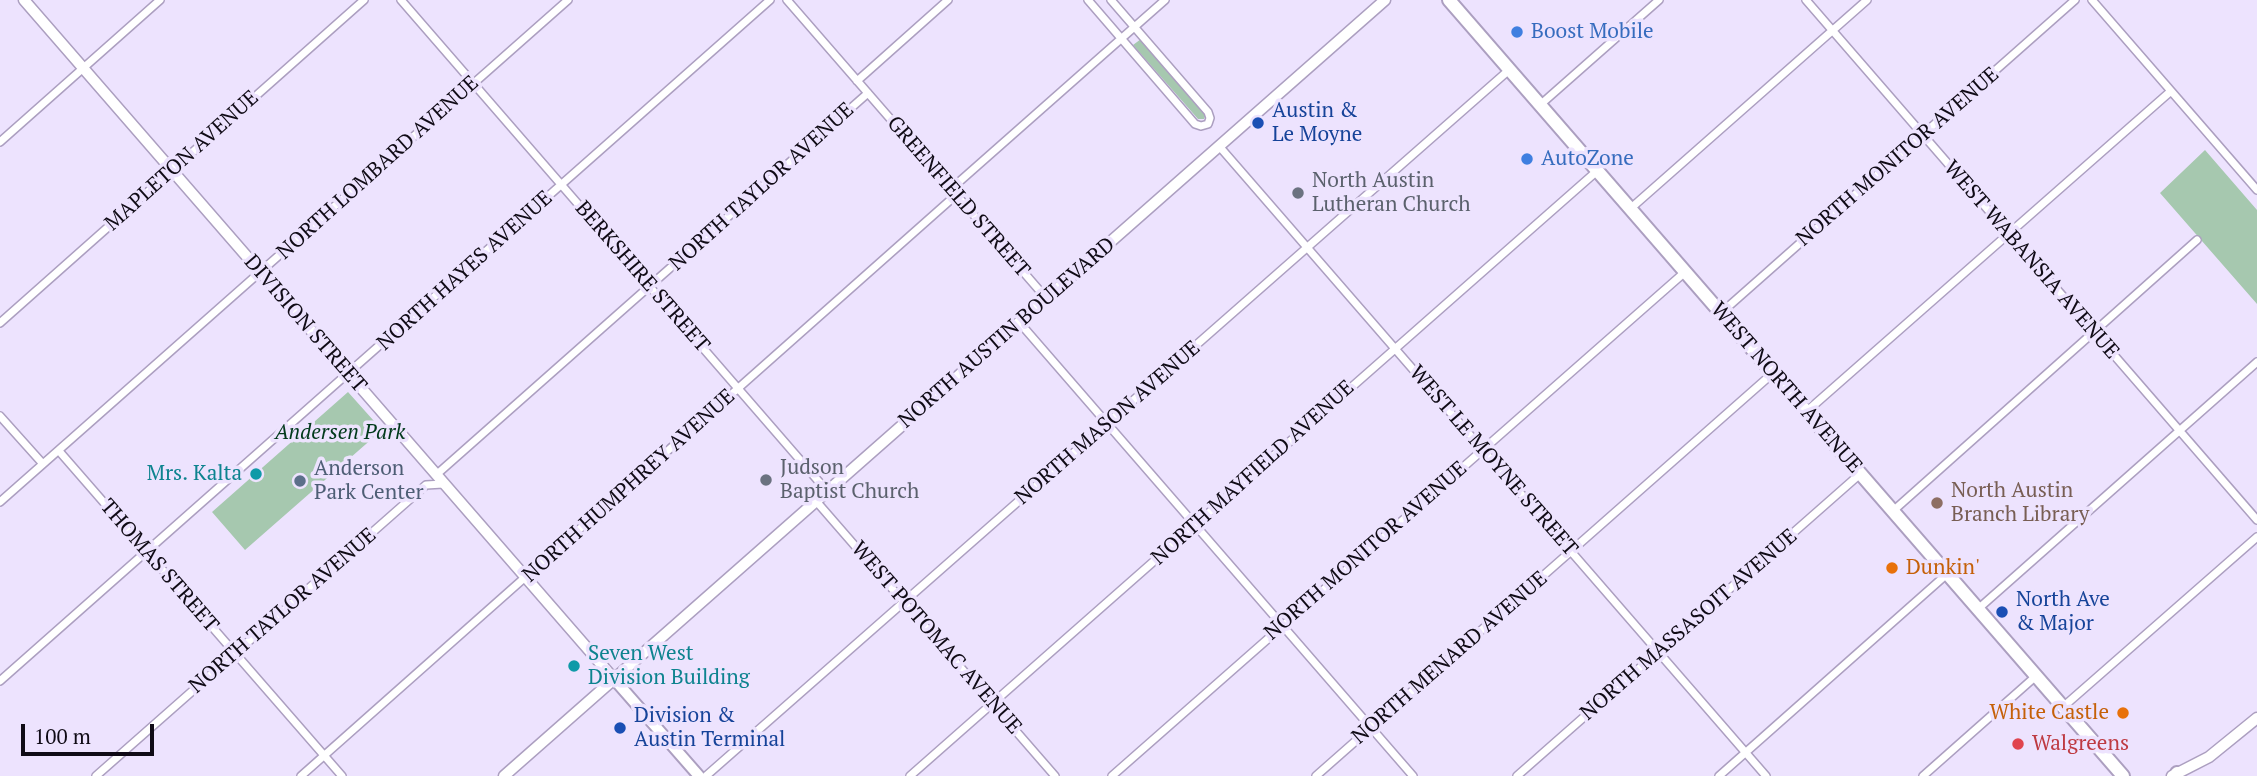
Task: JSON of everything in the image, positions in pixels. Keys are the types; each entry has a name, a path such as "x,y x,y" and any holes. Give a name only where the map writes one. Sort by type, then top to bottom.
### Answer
{"main road":[{"name":"WEST NORTH AVENUE","path":"1452,1 2123,776"},
{"path":"614,679 699,776"}],"street":[{"name":"DIVISION STREET","path":"24,0 614,679"},
{"path":"0,142 160,0"},
{"name":"MAPLETON AVENUE","path":"0,323 364,0"},
{"name":"BERKSHIRE STREET","path":"401,0 828,491"},
{"name":"NORTH LOMBARD AVENUE","path":"0,502 568,0"},
{"name":"NORTH HAYES AVENUE","path":"0,681 771,0"},
{"name":"GREENFIELD STREET","path":"787,0 1046,298"},
{"name":"NORTH TAYLOR AVENUE","path":"857,81 948,0"},
{"path":"1088,0 1195,124 1201,127 1208,124 1208,112 1111,0"},
{"name":"NORTH HUMPHREY AVENUE","path":"301,776 738,389 1166,0"},
{"name":"NORTH AUSTIN BOULEVARD","path":"504,776 1385,0"},
{"path":"1540,105 1658,0"},
{"name":"WEST WABANSIA AVENUE","path":"1806,0 2257,520"},
{"path":"1630,209 1867,0"},
{"name":"NORTH MONITOR AVENUE","path":"1721,313 2075,0"},
{"path":"2092,0 2257,190"},
{"name":"NORTH MASON AVENUE","path":"706,776 1509,69"},
{"path":"1806,411 2171,91"},
{"name":"NORTH TAYLOR AVENUE","path":"96,776 426,485 440,480 650,287 868,93"},
{"name":"WEST LE MOYNE STREET","path":"1219,146 1766,776"},
{"name":"NORTH MAYFIELD AVENUE","path":"910,776 1597,171"},
{"path":"1892,511 2197,240"},
{"name":"NORTH MONITOR AVENUE","path":"1112,776 1685,272"},
{"path":"1019,322 1413,776"},
{"path":"1978,609 2257,362"},
{"name":"NORTH MENARD AVENUE","path":"1315,776 1773,373"},
{"path":"0,416 43,464"},
{"name":"THOMAS STREET","path":"58,451 342,776"},
{"name":"NORTH MASSASOIT AVENUE","path":"1517,776 1860,474"},
{"name":"WEST POTOMAC AVENUE","path":"816,501 1055,776"},
{"path":"2063,707 2257,537"},
{"path":"1719,776 1947,574"},
{"path":"1923,776 2036,676"},
{"path":"2174,775 2209,757 2257,718"}],"green space":[{"path":"1141,39 1206,114 1204,119 1198,119 1133,45"},
{"path":"2205,150 2257,210 2257,304 2160,193"},
{"name":"Andersen Park","path":"348,392 382,430 245,550 212,512"}],"place":[{"name":"Boost Mobile","path":"1517,32"},
{"name":"Austin & Le Moyne","path":"1258,123"},
{"name":"AutoZone","path":"1527,159"},
{"name":"North Austin Lutheran Church","path":"1298,193"},
{"name":"Mrs. Kalta","path":"256,474"},
{"name":"Judson Baptist Church","path":"766,480"},
{"name":"Anderson Park Center","path":"300,481"},
{"name":"North Austin Branch Library","path":"1937,503"},
{"name":"Dunkin'","path":"1892,568"},
{"name":"North Ave & Major","path":"2002,612"},
{"name":"Seven West Division Building","path":"574,666"},
{"name":"White Castle","path":"2123,713"},
{"name":"Division & Austin Terminal","path":"620,728"},
{"name":"Walgreens","path":"2018,744"}]}
